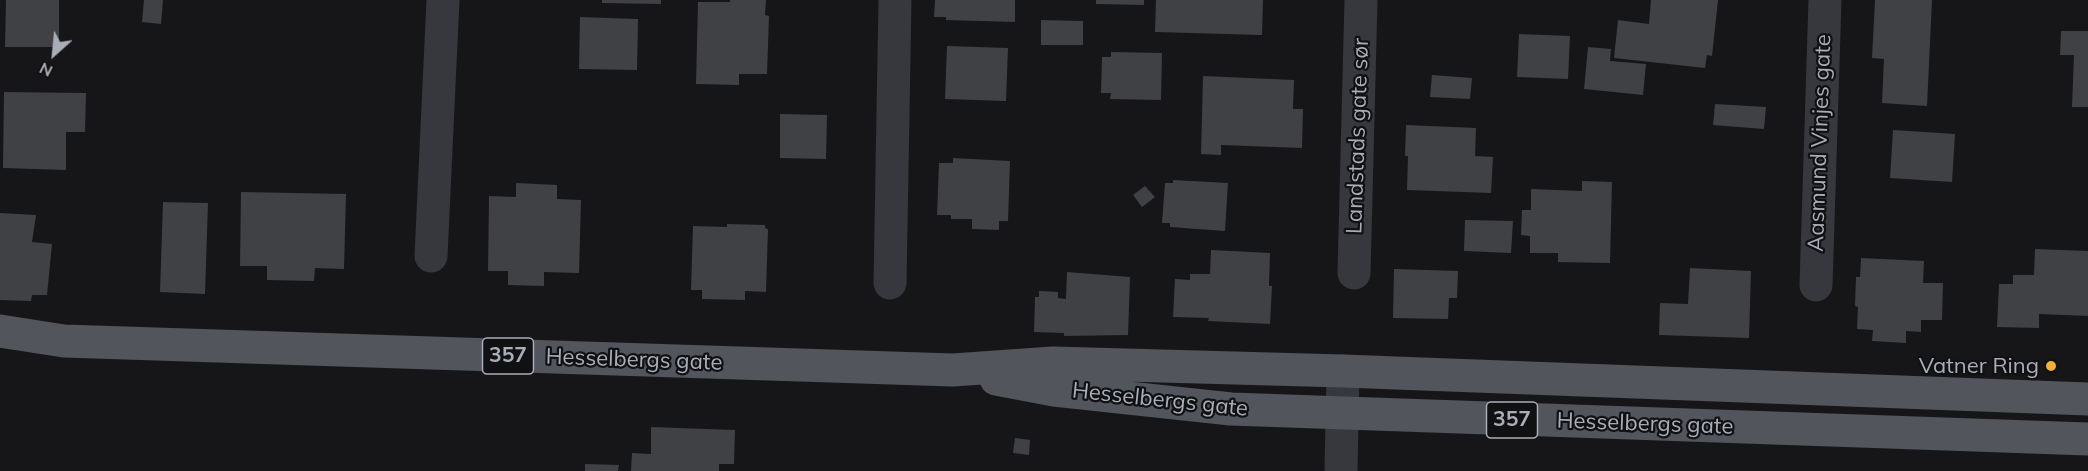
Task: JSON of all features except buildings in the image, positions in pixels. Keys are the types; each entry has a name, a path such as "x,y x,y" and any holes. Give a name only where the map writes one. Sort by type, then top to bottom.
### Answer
{"main road":[{"name":"Hesselbergs gate","path":"0,331 64,341 953,370 1053,363 1343,371 2088,399"},
{"name":"Hesselbergs gate","path":"0,349 64,341"},
{"name":"Hesselbergs gate","path":"953,370 1066,391 1231,409 2088,439"}],"street":[{"path":"431,256 443,0"},
{"path":"890,283 895,0"},
{"name":"Landstads gate sør","path":"1354,273 1361,0"},
{"name":"Aasmund Vinjes gate","path":"1816,285 1825,0"},
{"path":"1341,471 1343,371"}],"place":[{"name":"Vatner Ring","path":"2051,366"}]}
